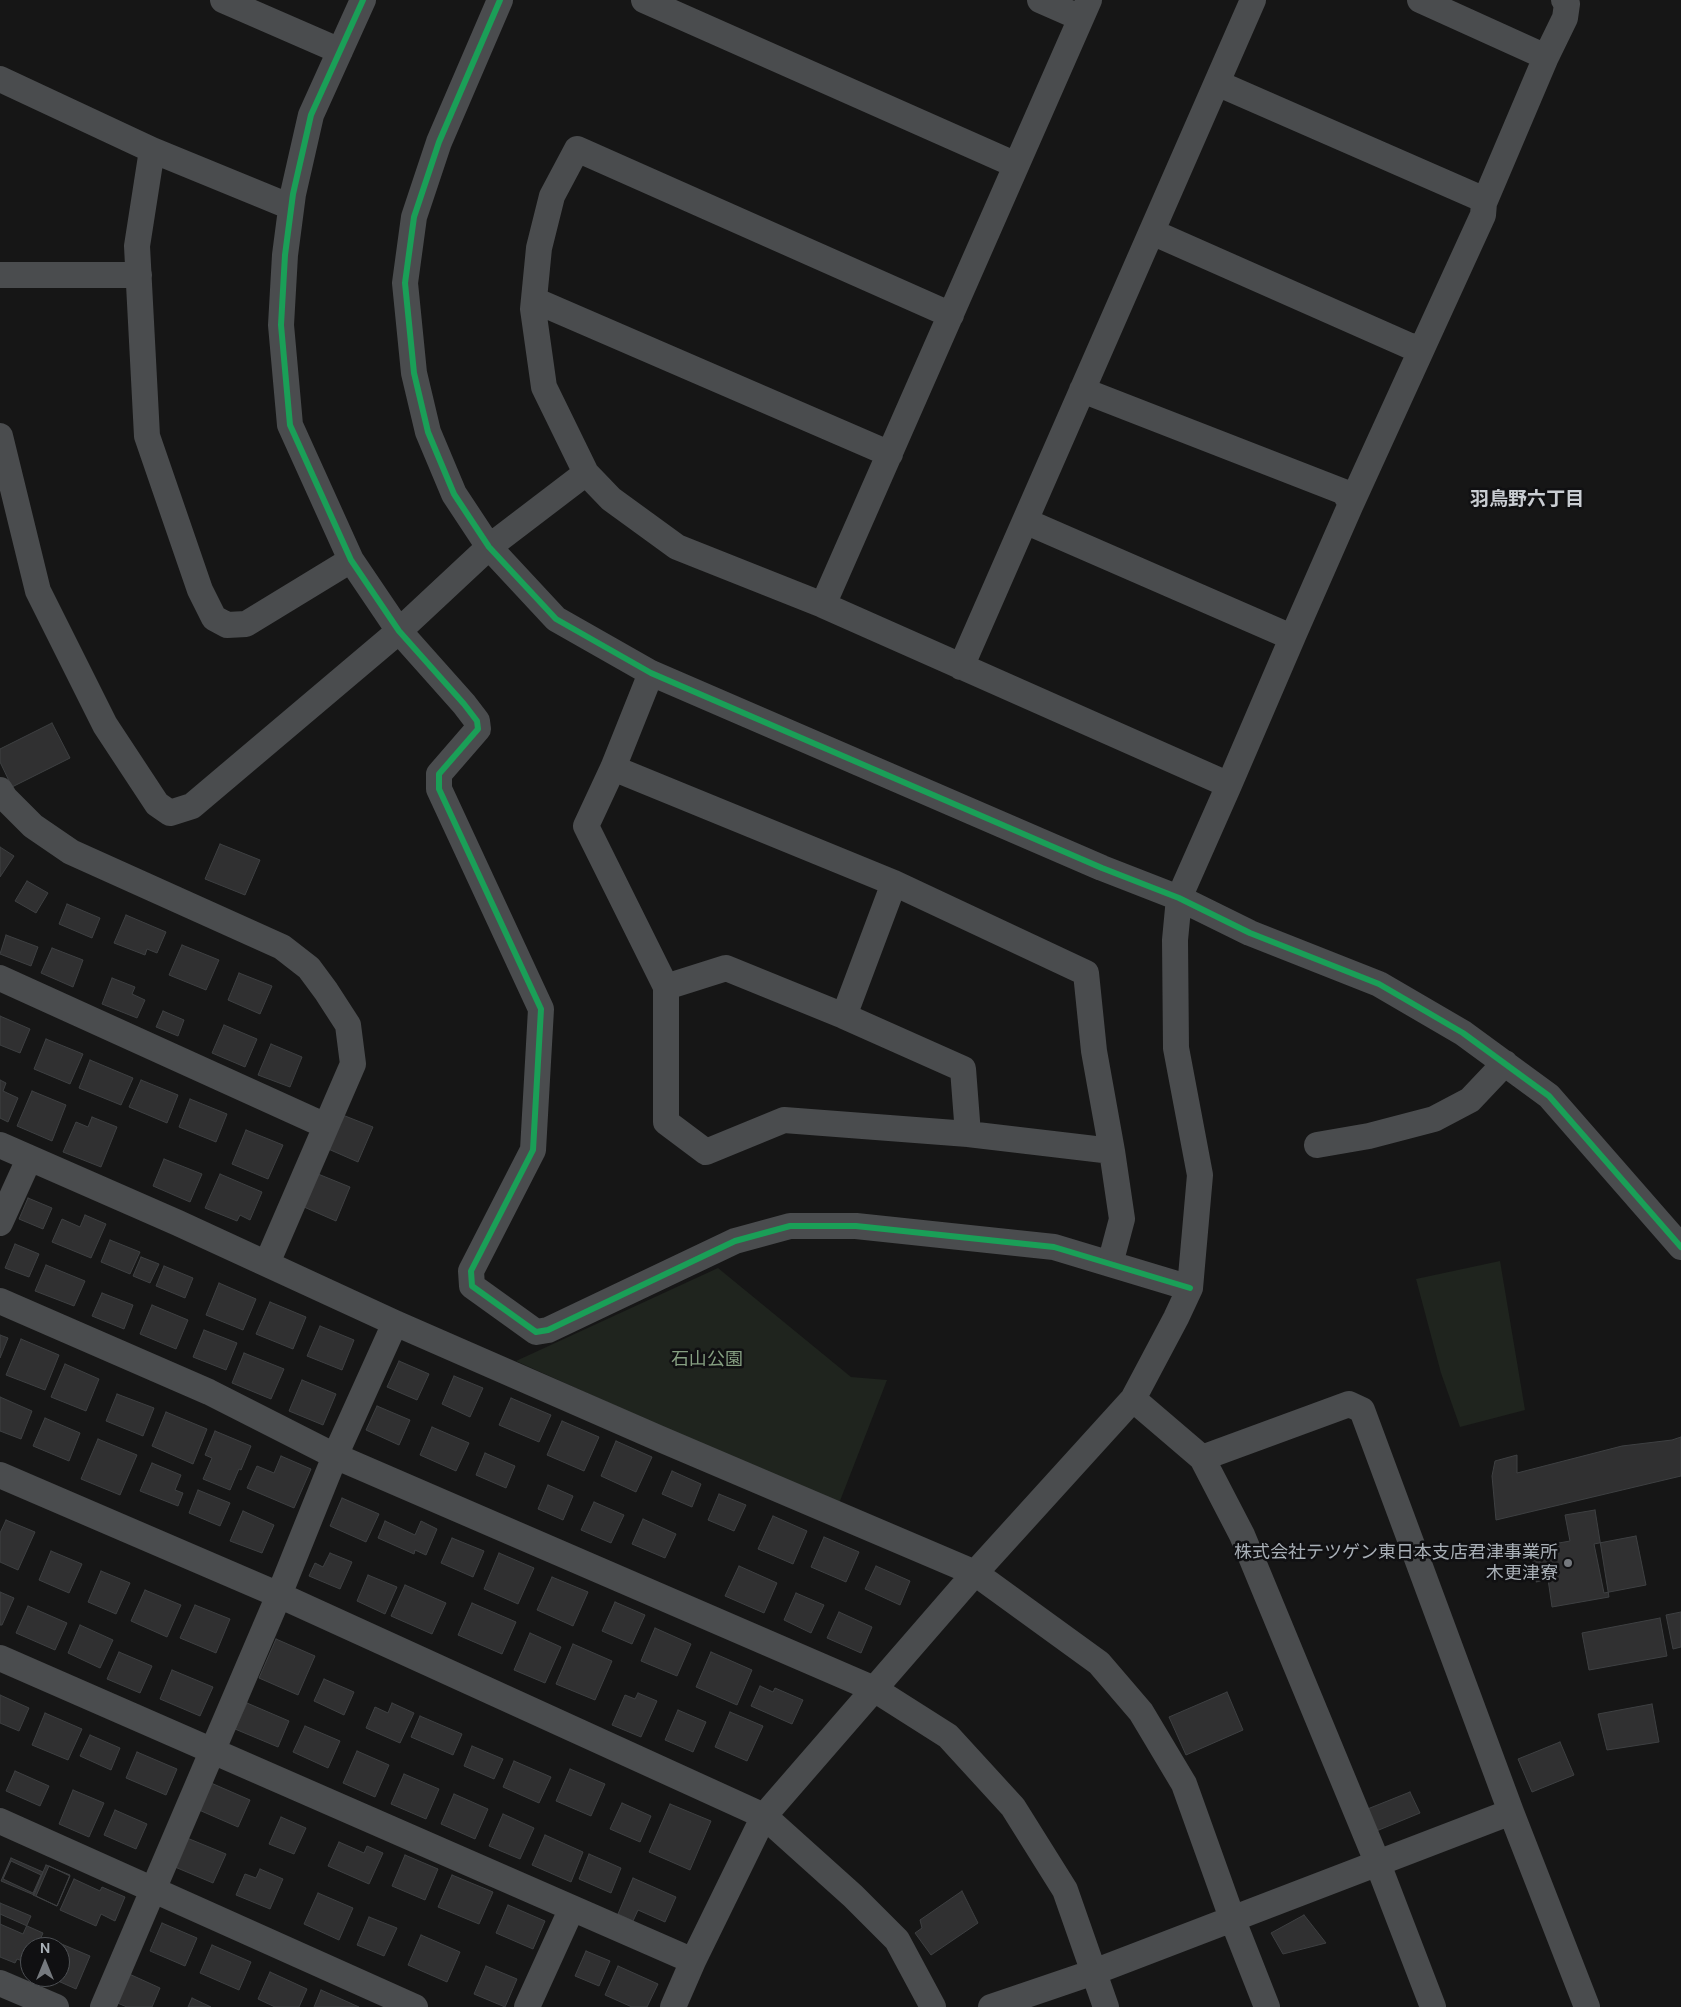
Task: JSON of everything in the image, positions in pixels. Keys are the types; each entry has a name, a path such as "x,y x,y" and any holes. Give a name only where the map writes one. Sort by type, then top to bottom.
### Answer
{"street":[{"path":"223,0 340,52"},
{"path":"363,0 311,115 291,207 285,255 281,325 290,426 351,560 399,632 477,721 478,729 439,774 439,789 540,1009 533,1150 471,1271 472,1286 536,1332 548,1330 735,1241 790,1226 856,1226 1054,1247 1190,1288"},
{"path":"500,0 439,142 414,217 406,283 414,373 428,432 454,494 489,548 556,619 651,673 1102,868 1179,898 1250,933 1378,984 1462,1033 1549,1096 1681,1247"},
{"path":"644,0 1016,165"},
{"path":"823,605 1085,9 1040,0"},
{"path":"961,667 1253,0"},
{"path":"1420,0 1546,57"},
{"path":"674,2007 693,1960 764,1816 975,1573 1133,1398 1190,1288 1200,1175 1176,1048 1175,940 1179,898 1351,504 1482,214 1484,203 1546,57 1565,18 1567,1"},
{"path":"0,79 152,150 291,207"},
{"path":"1217,83 1480,198 1484,203"},
{"path":"951,315 577,149 552,196 539,248 533,309 544,387 586,473 611,499 677,548 823,605 1229,785"},
{"path":"152,150 137,246 148,436 200,590 214,618 227,625 246,624 351,560"},
{"path":"1152,232 1412,347 1424,344"},
{"path":"0,276 139,275"},
{"path":"534,300 890,454"},
{"path":"1082,390 1344,492 1351,504"},
{"path":"0,436 38,591 105,725 157,804 170,813 192,806 399,632 489,548 586,473"},
{"path":"1025,521 1282,633 1293,636"},
{"path":"651,673 613,768 586,826 666,988 666,1122 706,1152 784,1120 968,1134 1112,1150"},
{"path":"613,768 894,883 1086,974 1094,1051 1122,1219 1110,1264"},
{"path":"0,790 5,798 33,826 71,852 282,947 309,968 348,1025 352,1064 267,1264"},
{"path":"844,1016 894,883"},
{"path":"666,988 726,968 844,1016 963,1069 968,1134"},
{"path":"0,978 326,1126"},
{"path":"1317,1145 1369,1136 1434,1119 1470,1100 1505,1063"},
{"path":"0,1145 395,1323 658,1438 975,1573 1099,1663 1140,1712 1184,1784 1232,1918 1267,2007"},
{"path":"0,1223 29,1159"},
{"path":"0,1301 208,1392 336,1456 874,1689 948,1736 1013,1807 1065,1890 1106,2007"},
{"path":"103,2007 279,1595 336,1456 395,1323"},
{"path":"1133,1398 1202,1458 1242,1534 1378,1864 1433,2007"},
{"path":"1202,1458 1349,1404 1362,1410 1511,1812 1586,2007"},
{"path":"0,1475 279,1595 764,1816 853,1896 897,1940 933,2007"},
{"path":"0,1658 693,1960"},
{"path":"991,2007 1094,1972 1511,1812"},
{"path":"0,1821 415,2007"},
{"path":"527,2007 572,1908"},
{"path":"0,1984 56,2007"}],"green space":[{"path":"1500,1261 1525,1410 1460,1427 1441,1373 1416,1279"},
{"name":"石山公園","path":"718,1268 851,1377 887,1380 838,1506 516,1361"}],"building":[{"path":"52,723 70,758 12,787 0,762 0,749"},
{"path":"220,844 260,860 245,895 205,879"},
{"path":"0,847 14,856 0,877"},
{"path":"27,881 48,893 36,913 15,901"},
{"path":"67,904 100,918 92,938 59,924"},
{"path":"126,915 166,932 157,953 147,949 145,955 114,943"},
{"path":"6,935 38,947 31,966 0,954"},
{"path":"182,945 219,960 206,990 169,975"},
{"path":"52,948 83,960 73,987 41,973"},
{"path":"239,973 272,986 260,1014 228,1000"},
{"path":"112,978 135,987 132,994 145,1000 137,1018 102,1004"},
{"path":"163,1011 184,1020 178,1036 156,1027"},
{"path":"0,1016 30,1029 20,1053 0,1045"},
{"path":"224,1025 257,1039 245,1067 212,1053"},
{"path":"46,1039 83,1054 70,1084 34,1069"},
{"path":"271,1044 302,1057 290,1087 258,1075"},
{"path":"90,1060 133,1078 121,1105 79,1088"},
{"path":"0,1080 6,1083 3,1091 18,1098 8,1122 0,1118"},
{"path":"141,1080 178,1095 167,1123 129,1107"},
{"path":"32,1091 66,1105 52,1141 17,1126"},
{"path":"190,1099 227,1114 216,1142 179,1127"},
{"path":"340,1114 373,1127 358,1162 326,1148"},
{"path":"92,1117 117,1127 101,1167 63,1152 76,1122 88,1127"},
{"path":"246,1130 283,1145 268,1179 232,1164"},
{"path":"164,1159 202,1174 190,1202 153,1186"},
{"path":"220,1174 262,1192 250,1220 240,1215 237,1221 205,1208"},
{"path":"318,1174 350,1187 336,1221 304,1207"},
{"path":"28,1198 52,1208 43,1229 19,1219"},
{"path":"85,1215 106,1224 91,1258 52,1242 62,1219 80,1227"},
{"path":"110,1240 140,1252 130,1274 101,1262"},
{"path":"15,1244 39,1254 29,1277 5,1268"},
{"path":"141,1257 159,1264 150,1283 133,1276"},
{"path":"46,1265 85,1281 74,1306 35,1291"},
{"path":"164,1266 193,1278 185,1298 156,1286"},
{"path":"219,1283 256,1299 243,1330 206,1315"},
{"path":"102,1293 133,1305 124,1329 92,1316"},
{"path":"270,1302 306,1317 293,1349 256,1334"},
{"path":"152,1305 188,1320 176,1349 140,1334"},
{"path":"320,1326 354,1340 342,1370 307,1356"},
{"path":"204,1330 237,1343 226,1370 193,1357"},
{"path":"0,1335 8,1338 0,1358"},
{"path":"21,1339 59,1355 45,1390 6,1375"},
{"path":"244,1353 284,1369 271,1399 232,1383"},
{"path":"399,1361 429,1374 417,1400 387,1387"},
{"path":"65,1364 99,1379 86,1411 51,1397"},
{"path":"454,1376 483,1388 470,1417 442,1404"},
{"path":"302,1380 336,1394 323,1425 289,1411"},
{"path":"117,1394 154,1408 143,1436 106,1421"},
{"path":"0,1397 32,1411 21,1439 0,1431"},
{"path":"511,1398 551,1415 539,1442 499,1425"},
{"path":"377,1406 410,1420 399,1445 366,1430"},
{"path":"166,1412 207,1429 193,1464 152,1446"},
{"path":"45,1418 80,1433 69,1461 33,1446"},
{"path":"562,1421 599,1437 584,1471 547,1455"},
{"path":"432,1427 469,1443 456,1471 420,1455"},
{"path":"215,1431 251,1446 230,1490 203,1479 212,1458 205,1455"},
{"path":"1681,1437 1681,1476 1496,1520 1492,1476 1495,1461 1517,1455 1517,1473 1622,1446 1672,1440"},
{"path":"98,1439 137,1455 120,1495 81,1479"},
{"path":"616,1441 652,1457 636,1492 601,1476"},
{"path":"485,1453 515,1466 506,1488 476,1475"},
{"path":"281,1456 311,1469 294,1508 247,1488 257,1466 274,1473"},
{"path":"152,1463 181,1475 175,1490 183,1493 178,1506 140,1491"},
{"path":"672,1471 701,1484 692,1507 662,1494"},
{"path":"548,1485 573,1496 563,1520 538,1509"},
{"path":"198,1490 230,1503 220,1526 189,1513"},
{"path":"719,1494 746,1505 734,1531 708,1520"},
{"path":"342,1498 379,1514 366,1542 330,1526"},
{"path":"594,1502 624,1515 611,1543 581,1530"},
{"name":"株式会社テツゲン東日本支店君津事業所 木更津寮","path":"1595,1510 1609,1597 1552,1607 1548,1579 1536,1582 1531,1548 1570,1541 1565,1515"},
{"path":"243,1511 274,1525 262,1553 230,1541"},
{"path":"773,1516 807,1531 793,1564 758,1549"},
{"path":"643,1519 676,1534 665,1558 632,1544"},
{"path":"6,1520 35,1532 18,1570 0,1562 0,1533"},
{"path":"385,1521 415,1535 421,1521 437,1529 426,1555 415,1550 414,1554 378,1538"},
{"path":"1636,1536 1646,1585 1604,1593 1594,1544"},
{"path":"824,1537 859,1552 846,1582 811,1567"},
{"path":"452,1538 484,1551 473,1577 441,1563"},
{"path":"51,1551 82,1564 69,1593 39,1580"},
{"path":"330,1553 352,1562 340,1589 309,1576 315,1563 323,1567"},
{"path":"499,1553 534,1568 518,1604 484,1589"},
{"path":"739,1566 777,1583 764,1613 725,1596"},
{"path":"876,1566 910,1581 900,1605 865,1589"},
{"path":"101,1571 130,1583 116,1614 88,1602"},
{"path":"368,1575 397,1587 385,1614 357,1601"},
{"path":"552,1577 588,1592 573,1626 537,1610"},
{"path":"405,1585 446,1603 432,1634 391,1616"},
{"path":"145,1590 181,1605 167,1637 131,1621"},
{"path":"0,1592 14,1598 2,1625 0,1625"},
{"path":"796,1593 824,1605 811,1633 784,1620"},
{"path":"615,1602 645,1615 632,1644 602,1631"},
{"path":"472,1603 516,1622 502,1654 458,1635"},
{"path":"195,1605 230,1619 216,1653 180,1638"},
{"path":"28,1606 67,1623 55,1650 16,1633"},
{"path":"839,1612 872,1627 861,1653 827,1638"},
{"path":"1681,1612 1681,1647 1673,1649 1666,1615"},
{"path":"1660,1618 1667,1656 1589,1670 1582,1633"},
{"path":"80,1625 113,1640 100,1668 68,1653"},
{"path":"655,1628 691,1644 677,1676 641,1661"},
{"path":"530,1633 561,1647 545,1683 514,1670"},
{"path":"276,1639 315,1656 298,1695 259,1678"},
{"path":"573,1644 612,1661 595,1700 556,1684"},
{"path":"119,1652 152,1666 140,1693 107,1679"},
{"path":"711,1652 752,1670 737,1705 696,1687"},
{"path":"172,1670 213,1687 200,1716 160,1699"},
{"path":"324,1679 354,1692 344,1715 314,1701"},
{"path":"760,1686 773,1692 775,1688 803,1700 792,1724 751,1706"},
{"path":"1227,1692 1243,1730 1186,1755 1169,1717"},
{"path":"638,1693 657,1701 641,1737 612,1725 625,1695 635,1699"},
{"path":"0,1695 29,1708 19,1731 0,1723"},
{"path":"247,1703 289,1721 278,1747 235,1729"},
{"path":"392,1703 414,1713 400,1743 366,1728 375,1707 388,1713"},
{"path":"1652,1704 1659,1742 1607,1750 1598,1714"},
{"path":"678,1710 706,1722 693,1752 665,1740"},
{"path":"730,1712 763,1726 747,1761 715,1747"},
{"path":"45,1713 82,1729 68,1760 32,1745"},
{"path":"420,1716 462,1734 453,1755 411,1737"},
{"path":"305,1726 340,1741 328,1768 293,1752"},
{"path":"90,1735 120,1748 111,1770 80,1756"},
{"path":"1560,1742 1574,1775 1532,1792 1518,1759"},
{"path":"472,1746 503,1759 494,1779 464,1766"},
{"path":"357,1751 389,1765 375,1797 343,1783"},
{"path":"137,1752 177,1769 166,1795 126,1778"},
{"path":"514,1761 551,1777 539,1803 503,1787"},
{"path":"570,1769 605,1784 591,1816 556,1801"},
{"path":"15,1771 49,1786 40,1806 6,1791"},
{"path":"404,1774 439,1789 426,1819 391,1804"},
{"path":"211,1783 250,1800 238,1827 199,1810"},
{"path":"73,1790 104,1803 89,1837 59,1824"},
{"path":"1410,1792 1420,1813 1374,1832 1365,1810"},
{"path":"454,1794 488,1809 475,1839 441,1824"},
{"path":"622,1803 651,1816 640,1842 610,1829"},
{"path":"670,1804 711,1821 690,1870 649,1852"},
{"path":"115,1810 147,1824 136,1849 104,1835"},
{"path":"503,1814 534,1828 520,1859 489,1846"},
{"path":"281,1817 306,1828 294,1854 269,1844"},
{"path":"545,1835 583,1852 571,1882 532,1865"},
{"path":"187,1838 226,1854 213,1883 175,1867"},
{"path":"339,1842 364,1853 367,1846 383,1853 369,1884 328,1866"},
{"path":"589,1854 621,1868 611,1893 579,1879"},
{"path":"405,1855 438,1869 425,1900 392,1886"},
{"path":"11,1858 43,1872 34,1895 1,1881"},
{"path":"11,1861 41,1875 33,1893 3,1879"},
{"path":"46,1865 70,1875 57,1906 33,1895"},
{"path":"49,1866 70,1876 57,1906 36,1896"},
{"path":"260,1869 283,1879 270,1909 236,1895 245,1874 256,1878"},
{"path":"452,1875 493,1892 479,1924 438,1907"},
{"path":"633,1878 676,1897 665,1922 638,1910 633,1921 618,1914"},
{"path":"74,1879 100,1891 102,1887 125,1897 115,1921 101,1914 96,1926 60,1910"},
{"path":"962,1891 978,1923 931,1955 915,1933 922,1928 920,1920"},
{"path":"318,1893 353,1908 339,1940 304,1924"},
{"path":"0,1903 31,1916 23,1934 0,1924"},
{"path":"508,1905 545,1921 533,1949 496,1933"},
{"path":"0,1914 43,1933 41,1937 20,1937 20,1960 17,1959 15,1963 0,1957"},
{"path":"1304,1915 1326,1943 1283,1954 1271,1933"},
{"path":"369,1917 397,1928 384,1956 357,1945"},
{"path":"162,1923 197,1938 185,1966 150,1951"},
{"path":"421,1935 460,1952 447,1982 408,1965"},
{"path":"212,1945 251,1962 239,1990 200,1973"},
{"path":"70,1948 90,1956 76,1989 70,1986"},
{"path":"586,1951 610,1961 599,1986 575,1976"},
{"path":"486,1966 517,1979 505,2007 474,1994"},
{"path":"618,1966 658,1984 647,2007 632,2007 605,1995"},
{"path":"270,1972 307,1989 299,2007 275,2007 258,1999"},
{"path":"127,1973 160,1988 152,2007 127,2007 115,2002"},
{"path":"321,1990 359,2007 314,2007"},
{"path":"192,1998 211,2007 188,2007"}],"cycle path":[{"path":"363,0 311,115 293,194 285,255 281,325 290,425 351,560 399,631 477,721 478,729 439,774 439,789 541,1009 533,1150 471,1271 472,1286 536,1332 548,1330 735,1241 790,1226 856,1226 1054,1247 1190,1288"},
{"path":"500,0 439,142 414,217 405,283 414,373 428,432 454,494 489,547 556,619 651,673 1102,868 1179,898 1250,933 1379,984 1463,1033 1549,1096 1681,1247"}],"place":[{"name":"株式会社テツゲン東日本支店君津事業所 木更津寮","path":"1568,1563"}],"district":[{"name":"羽鳥野六丁目","path":"1527,500"}]}
